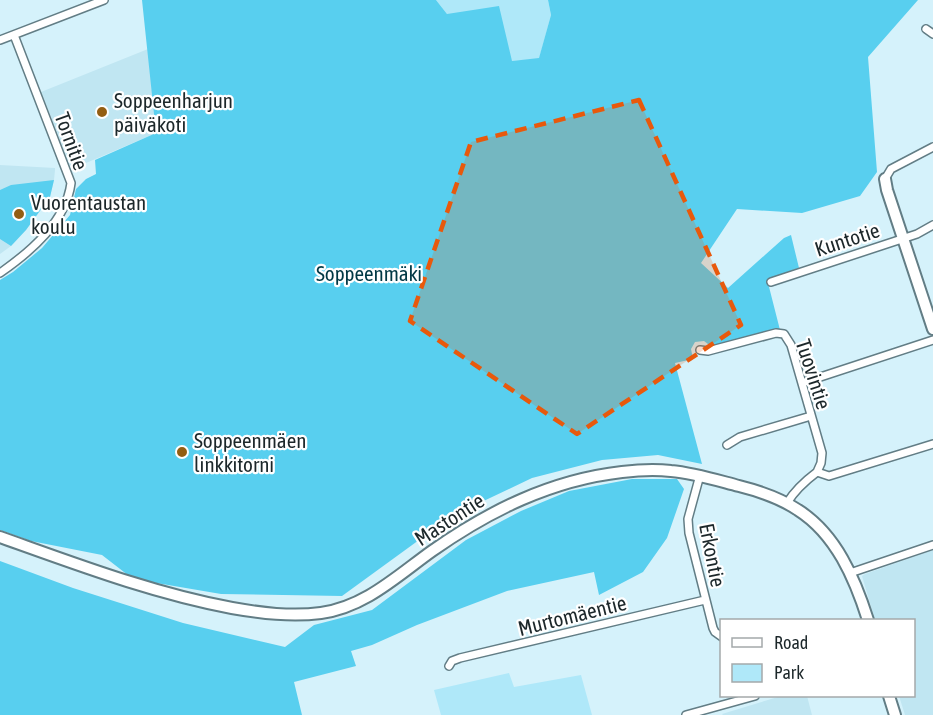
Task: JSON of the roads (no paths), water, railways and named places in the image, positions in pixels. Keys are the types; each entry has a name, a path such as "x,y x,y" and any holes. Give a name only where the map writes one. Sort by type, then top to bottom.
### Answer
{"main road":[{"path":"885,179 886,190 933,329"},
{"name":"Mastontie","path":"0,537 123,580 195,600 257,611 313,614 339,609 369,596 480,520 528,496 560,484 596,475 637,470 670,470 700,475 755,490 802,512 821,529 833,544 858,590 867,619"},
{"path":"889,697 895,715"}],"street":[{"path":"0,40 104,0"},
{"path":"926,29 933,34"},
{"name":"Tornitie","path":"0,273 31,248 52,226 68,199 70,183 15,34"},
{"path":"885,179 891,169 933,147"},
{"name":"Kuntotie","path":"771,282 917,234 933,225"},
{"name":"Tuovintie","path":"700,350 708,351 776,333 784,334 791,345 822,453 817,472"},
{"path":"802,383 933,340"},
{"path":"727,446 740,437 811,416"},
{"path":"787,503 801,484 817,472 829,476 933,444"},
{"name":"Erkontie","path":"700,475 688,525 713,628 720,636"},
{"path":"850,573 933,545"},
{"name":"Murtomäentie","path":"448,666 452,661 460,658 705,600"},
{"path":"686,715 751,697"}],"place":[{"name":"Soppeenharjun päiväkoti","path":"102,112"},
{"name":"Vuorentaustan koulu","path":"19,214"},
{"name":"Soppeenmäen linkkitorni","path":"182,452"}],"park label":[{"name":"Soppeenmäki","path":"369,273"}]}
